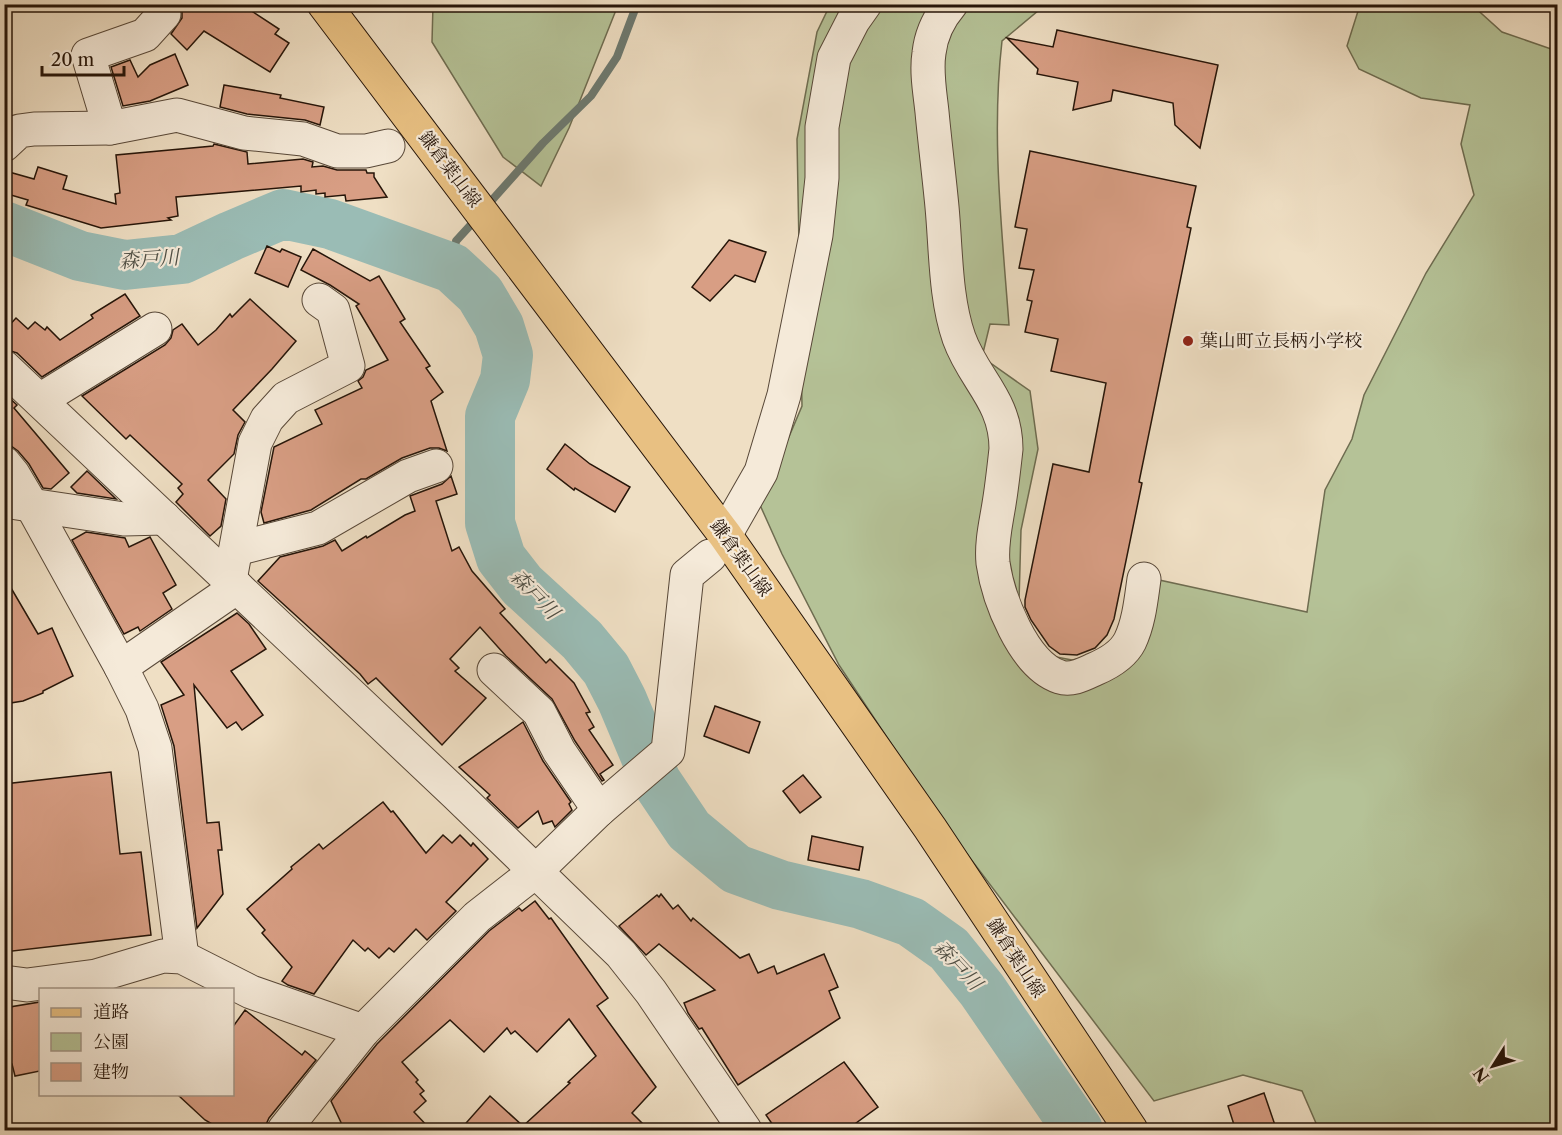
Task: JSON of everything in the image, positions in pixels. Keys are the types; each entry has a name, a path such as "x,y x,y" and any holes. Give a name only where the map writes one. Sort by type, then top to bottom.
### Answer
{"main road":[{"name":"鎌倉葉山線","path":"324,4 718,546 930,828 1131,1131"}],"street":[{"path":"284,1131 363,1031 477,917 536,871 599,810 668,751 687,575 718,546 761,472 784,395 816,235 822,178 822,127 834,58 853,21 865,4"},
{"path":"951,4 942,15 928,53 929,88 948,283 956,328 965,352 996,403 1006,435 993,539 993,562 1002,595 1028,653 1044,668 1060,677 1070,678 1117,658 1125,650 1138,619 1144,579"},
{"path":"110,128 88,55 145,35 164,14"},
{"path":"4,145 19,131 110,128 177,116 244,133 303,139 337,150 366,151 388,146"},
{"path":"121,667 233,583 236,549 255,443 267,419 286,398 348,366 333,310 319,300"},
{"path":"40,400 155,329"},
{"path":"4,367 621,954 651,992 744,1131"},
{"path":"4,463 13,474 18,503 121,667 142,710 155,748 182,957"},
{"path":"236,549 318,528 408,476 436,466"},
{"path":"18,503 124,519 164,519"},
{"path":"494,670 539,712 559,751 599,810"},
{"path":"4,982 27,985 96,976 163,956 182,957 251,992 363,1031"}],"green space":[{"path":"433,5 618,5 569,128 541,186 503,157 432,42"},
{"path":"830,5 1045,5 1002,41 997,112 1001,218 1009,325 990,324 982,357 1030,391 1038,449 1021,530 1019,602 1034,637 1051,656 1072,660 1102,654 1121,630 1136,575 1307,612 1325,490 1352,439 1364,395 1426,273 1474,195 1461,144 1470,105 1421,98 1359,69 1347,46 1358,5 1472,5 1502,32 1557,51 1558,371 1552,421 1558,427 1557,1130 1319,1130 1302,1091 1243,1075 1154,1101 945,825 839,665 782,554 760,505 802,406 797,139 817,32"}],"building":[{"path":"180,4 241,4 279,29 275,34 289,43 270,72 204,31 187,50 171,34 182,18"},
{"path":"1057,30 1218,65 1200,148 1175,125 1173,103 1113,90 1111,101 1073,110 1078,82 1037,74 1038,69 1007,38 1053,47"},
{"path":"175,54 188,85 150,101 123,106 111,67 130,60 138,77 150,65"},
{"path":"224,85 281,95 280,98 324,107 320,125 305,120 247,114 220,107"},
{"path":"214,144 247,152 248,164 303,159 313,162 312,167 366,170 367,173 374,173 374,177 387,197 346,201 345,195 325,197 325,193 316,194 316,190 301,192 301,186 176,197 178,216 168,218 171,220 101,228 26,205 28,200 4,193 9,172 34,179 38,167 67,176 63,189 116,204 115,194 120,193 116,155 213,146"},
{"path":"1030,151 1196,186 1187,227 1191,228 1139,482 1142,483 1114,619 1107,635 1095,648 1077,655 1060,654 1049,646 1031,620 1025,607 1025,600 1053,464 1089,472 1106,383 1051,371 1058,339 1025,332 1032,301 1027,300 1034,270 1019,268 1027,229 1015,227"},
{"path":"729,240 766,252 755,282 735,275 710,301 692,287"},
{"path":"267,246 301,257 288,287 255,273"},
{"path":"313,249 370,281 379,276 405,319 400,322 430,366 426,368 443,392 431,401 447,451 430,448 402,458 366,479 361,479 311,510 264,523 261,512 274,447 322,424 315,410 362,388 358,381 366,370 388,360 356,306 359,304 301,270"},
{"path":"125,294 140,316 42,377 17,353 4,349 4,331 16,318 28,329 35,322 45,330 47,327 60,340 93,318 91,315"},
{"path":"250,299 296,341 233,410 245,422 238,435 234,454 208,480 226,499 221,526 210,536 176,502 183,494 178,488 182,484 130,435 126,439 82,396 165,345 171,338 173,330 182,324 198,345 230,314 232,317"},
{"path":"4,393 17,405 14,408 69,473 51,489 43,488 29,464 18,451 11,446 4,445"},
{"path":"565,444 590,464 630,487 615,512 575,488 574,490 547,469"},
{"path":"87,471 116,499 77,493 71,487"},
{"path":"451,476 457,494 436,501 452,551 459,547 472,571 505,609 500,613 546,663 550,659 574,683 590,712 586,713 594,727 589,730 613,765 600,774 604,780 602,781 575,741 552,699 506,656 480,627 450,659 459,668 455,671 486,698 442,745 376,678 368,684 360,674 258,581 280,557 323,546 335,540 342,551 366,536 367,538 415,511 410,496 442,484"},
{"path":"86,532 125,538 129,547 150,537 176,585 163,593 172,609 140,631 138,627 124,634 72,540"},
{"path":"4,576 38,634 52,628 73,676 43,693 23,701 4,704"},
{"path":"237,613 249,624 266,649 231,671 263,715 242,730 236,722 227,728 194,685 207,823 219,822 222,850 218,850 223,894 197,928 174,746 161,705 184,695 161,662"},
{"path":"715,706 760,722 749,753 704,736"},
{"path":"523,722 543,761 571,802 569,804 572,810 555,827 552,821 543,824 538,811 518,828 487,798 490,795 459,767"},
{"path":"111,772 120,854 141,852 151,935 4,952 4,784"},
{"path":"803,775 821,797 800,813 783,791"},
{"path":"383,802 391,812 393,811 426,853 443,835 452,843 460,835 471,846 473,843 488,859 446,902 456,911 427,940 416,929 394,952 389,948 379,958 368,948 365,951 353,940 314,994 288,985 282,981 292,967 262,933 265,930 247,909 319,844 323,849"},
{"path":"812,836 863,847 859,870 808,860"},
{"path":"661,894 673,909 678,905 691,921 693,918 740,958 749,954 758,973 774,966 777,974 824,954 838,987 829,991 840,1018 738,1085 702,1028 699,1029 688,1013 684,1003 715,990 659,944 646,955 619,926"},
{"path":"535,901 549,919 551,918 608,998 597,1006 656,1087 632,1113 650,1131 459,1131 490,1096 523,1126 570,1083 568,1082 596,1056 569,1019 537,1052 515,1031 511,1034 507,1028 484,1052 450,1020 402,1062 418,1080 416,1082 424,1091 420,1094 426,1101 414,1112 432,1131 345,1131 331,1101 377,1044 489,931 519,908 522,911"},
{"path":"39,1002 39,1071 15,1076 12,1064 4,1065 4,1008"},
{"path":"245,1010 302,1055 305,1051 316,1060 269,1118 263,1131 224,1131 205,1120 179,1096 234,1096 234,1025"},
{"path":"844,1062 878,1107 845,1131 777,1131 766,1115"},
{"path":"1264,1093 1277,1131 1236,1131 1228,1106"}],"waterway":[{"path":"485,208 543,143 591,96 617,57 637,4"},
{"name":"森戸川","path":"4,226 80,256 125,265 182,259 283,214 330,224 452,268 480,294 499,326 508,355 505,380 490,416 490,523 501,558 522,585 582,640 606,669 622,700 656,781 689,830 736,869 780,885 861,904 911,922 949,949 982,990 1078,1130"},
{"path":"452,268 456,241 477,218"}],"place":[{"name":"葉山町立長柄小学校","path":"1188,341"}]}
